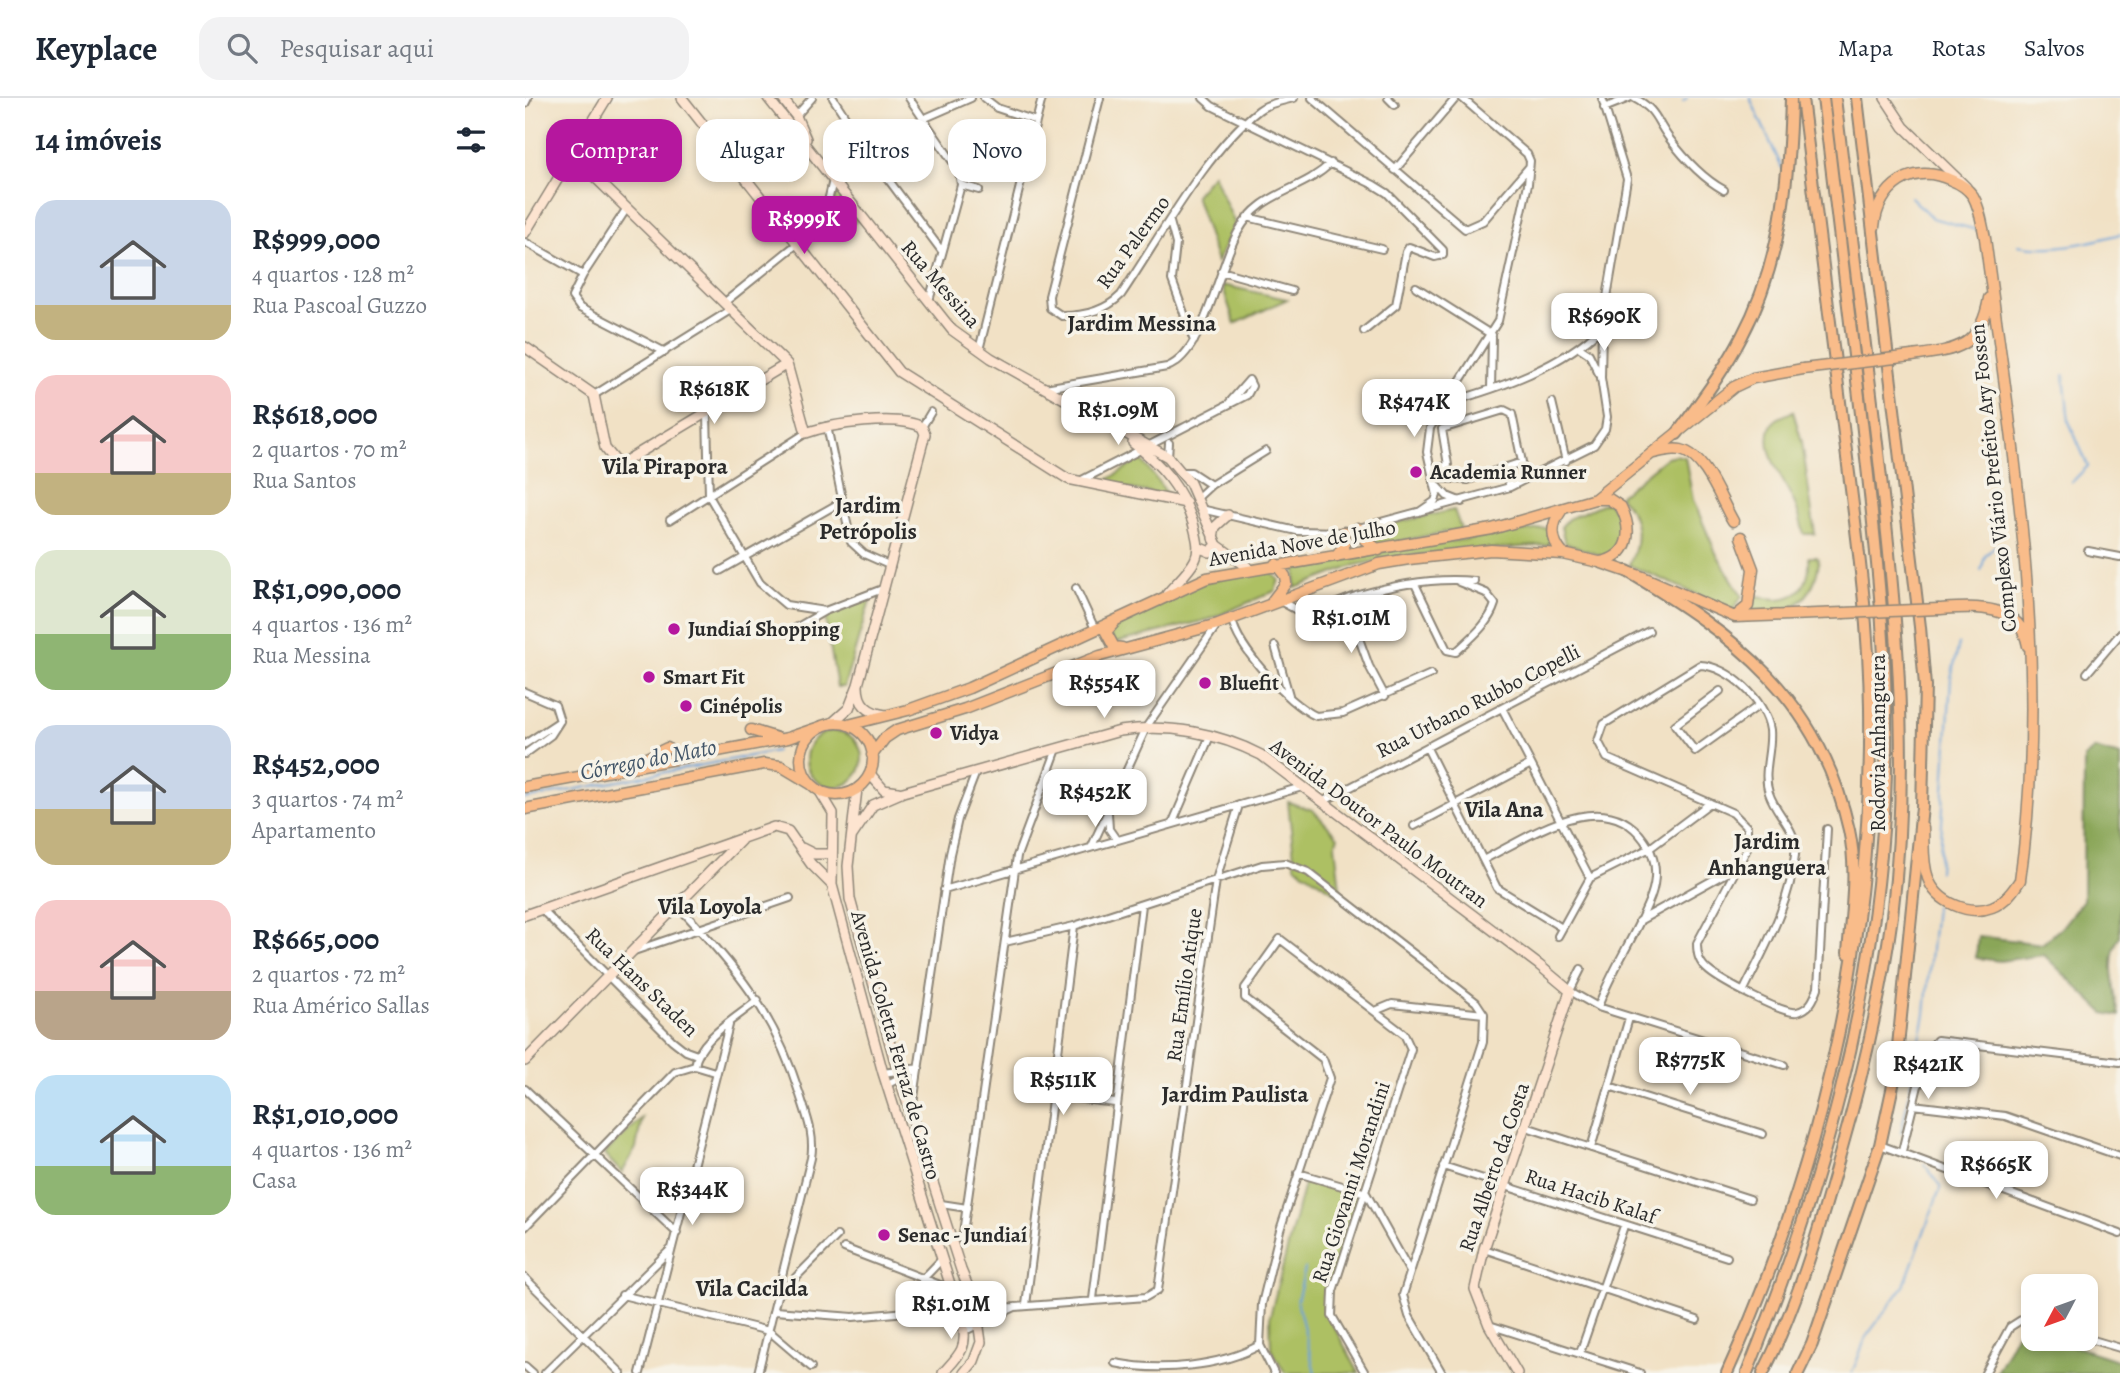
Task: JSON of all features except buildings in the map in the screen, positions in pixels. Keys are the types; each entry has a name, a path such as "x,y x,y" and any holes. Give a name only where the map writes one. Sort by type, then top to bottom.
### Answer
{"highway":[{"path":"1677,434 1723,370 1742,337 1774,256 1785,185 1791,98"},
{"path":"1727,1373 1766,1280 1802,1180 1840,1035 1852,974 1865,848 1870,706 1858,548 1802,98"},
{"name":"Rodovia Anhanguera","path":"1747,1373 1805,1223 1845,1082 1869,961 1885,796 1878,556 1823,98"},
{"name":"Rodovia Anhanguera","path":"1763,1373 1775,1349 1826,1207 1860,1086 1877,1016 1892,914 1896,854 1899,700 1893,578 1835,98"},
{"path":"1849,98 1863,157"},
{"path":"1798,1373 1812,1344 1879,1145 1895,1076 1922,807 1925,686 1920,627 1857,98"},
{"path":"1627,571 1723,633 1762,667 1814,735 1834,778 1850,832 1853,874 1840,1035"}],"main road":[{"path":"1872,238 1882,198 1897,181 1925,173 1938,175 1958,183 1971,194"},
{"name":"Complexo Viário Prefeito Ary Fossen","path":"1922,807 1928,879 1940,895 1955,906 1973,910 1993,906 2010,895 2020,880 2028,821 2033,667 2027,568 1985,238 1971,194"},
{"name":"Complexo Viário Prefeito Ary Fossen","path":"1803,369 1958,348 1975,335 1987,312 1991,284"},
{"name":"Avenida Nove de Julho","path":"848,725 888,715 969,688 1167,594 1207,578 1249,568 1379,550 1492,529 1562,511 1595,499 1743,382 1775,372 1803,369"},
{"path":"1653,453 1678,450 1691,455 1704,470 1733,521"},
{"path":"1595,499 1609,499 1621,507 1627,536 1621,553 1611,560 1599,562"},
{"path":"1562,511 1553,526 1553,537 1563,554"},
{"path":"1358,528 1365,540 1379,550"},
{"path":"1337,556 1344,545 1344,532"},
{"path":"1735,617 1748,606 1753,569 1741,537"},
{"name":"Avenida Nove de Julho","path":"872,755 885,738 897,730 965,709 1123,648 1218,624 1379,564 1409,559 1490,550 1563,554 1627,571 1735,617"},
{"path":"1270,603 1286,583 1285,576 1276,564"},
{"name":"Complexo Viário Prefeito Ary Fossen","path":"1735,617 1992,607 2007,615 2027,638 2033,667"},
{"path":"1119,618 1106,632 1112,645 1123,648"},
{"path":"815,787 801,766 801,757 807,738 827,725"},
{"path":"525,788 781,739 827,725 848,725 866,739 872,755 870,774 856,789 838,795 815,787 781,766 764,764 525,810"},
{"path":"751,730 781,739"},
{"path":"627,768 667,748"}],"street":[{"path":"525,104 528,98"},
{"path":"594,119 607,98"},
{"path":"682,98 899,372 1056,471 1079,482 1186,503"},
{"name":"Rua Messina","path":"768,98 785,119"},
{"name":"Rua Messina","path":"782,98 797,119"},
{"path":"796,116 811,98"},
{"path":"833,98 847,119"},
{"path":"909,98 923,119 971,98"},
{"path":"984,98 997,107 1030,119"},
{"path":"1037,119 1042,98"},
{"name":"Rua Palermo","path":"1100,98 1049,296 1053,312 1068,316 1111,304 1211,161 1259,110 1294,98"},
{"path":"1203,98 1387,193 1444,253 1435,257 1409,247 1396,304 1364,331"},
{"path":"1312,98 1460,227 1477,226 1530,165"},
{"path":"1388,98 1395,105"},
{"path":"1395,170 1456,98"},
{"path":"1462,98 1520,146 1530,165 1498,321 1492,335 1434,420 1428,435 1427,452 1436,481 1447,496 1462,502"},
{"path":"1202,509 1297,531 1344,532 1510,487 1594,445 1605,429 1606,401 1601,378 1602,327 1627,179 1602,98"},
{"path":"1604,108 1631,98 1649,106 1669,137 1700,173 1724,190"},
{"path":"1885,98 1904,127 1971,194"},
{"path":"929,301 961,185 959,172 934,135"},
{"name":"Rua Messina","path":"809,148 823,166"},
{"path":"1043,388 1167,367 1185,357 1247,217 1269,198 1321,172 1331,163"},
{"path":"525,233 555,182"},
{"path":"600,182 787,364 806,433"},
{"path":"594,396 665,352 728,305 826,219 834,182"},
{"name":"Rua Messina","path":"836,182 952,330 979,350 1043,388 1144,447 1168,457 1197,498 1215,542"},
{"path":"890,182 941,250"},
{"path":"979,350 1021,182"},
{"path":"961,185 979,190"},
{"path":"627,208 574,289 575,303 665,352"},
{"path":"1247,217 1382,249"},
{"path":"1170,222 1176,244 1172,280 1194,341"},
{"path":"525,242 583,275"},
{"path":"1221,271 1292,291"},
{"path":"1416,287 1492,335"},
{"path":"1446,403 1491,389 1580,348 1602,327"},
{"path":"1491,389 1492,335"},
{"path":"525,347 594,396 605,448 619,465 787,364"},
{"path":"1580,348 1589,354 1601,378"},
{"path":"1552,402 1566,461"},
{"path":"1079,482 1110,468 1160,438 1176,434 1229,403"},
{"path":"1432,470 1448,465 1442,429 1507,410 1512,414 1524,460 1468,480 1436,481"},
{"path":"827,725 849,708 858,685 925,441 922,427 931,412"},
{"path":"708,413 709,496 760,583 775,598 797,608 825,611"},
{"path":"670,520 806,433 827,426 908,423 922,427"},
{"path":"827,426 851,542 864,554 891,566"},
{"path":"1168,457 1169,443 1176,434"},
{"path":"1160,438 1169,443"},
{"name":"Rua Messina","path":"1144,447 1174,480 1186,503 1198,547"},
{"path":"1197,498 1211,485 1266,451"},
{"path":"1103,487 1110,468"},
{"path":"1504,469 1510,487"},
{"path":"1181,472 1191,472 1211,485"},
{"path":"1417,513 1435,501 1436,481"},
{"path":"720,571 841,502"},
{"path":"1167,594 1195,561 1198,547 1210,552 1215,542 1215,527 1228,515"},
{"path":"1215,542 1234,561 1249,568"},
{"path":"2088,551 2120,557"},
{"path":"1270,603 1289,603 1300,614 1345,600 1415,584 1454,579 1475,581"},
{"path":"1415,584 1447,650 1455,652 1479,630 1492,614 1495,604 1486,593 1454,579"},
{"path":"787,633 825,611 887,587"},
{"path":"1076,588 1095,629"},
{"path":"1309,588 1303,596 1304,603 1310,610 1320,609"},
{"path":"1345,600 1369,666 1385,696"},
{"path":"1232,619 1238,639 1290,698 1308,713 1322,717 1343,713 1431,674"},
{"path":"1092,846 1147,726 1218,624"},
{"name":"Rua Urbano Rubbo Copelli","path":"1322,802 1503,710 1649,631"},
{"path":"2087,673 2120,634"},
{"path":"1275,646 1290,698"},
{"path":"1744,990 1783,907 1794,866 1793,832 1769,795 1766,781 1770,733 1768,720 1735,678 1711,666 1700,665 1604,724 1598,741 1602,752 1615,763 1733,813 1747,827 1747,849 1696,943 1697,954 1710,972 1744,990 1780,1009 1794,1013 1806,1008 1818,988 1827,829"},
{"path":"858,685 858,694 865,706 872,712 888,715"},
{"path":"1720,691 1675,725 1695,751 1759,706"},
{"path":"525,692 555,705 560,721"},
{"path":"1503,710 1590,878"},
{"path":"525,744 560,721"},
{"path":"525,754 551,735 560,721"},
{"name":"Avenida Doutor Paulo Moutran","path":"852,836 873,805 903,792 977,770 1147,726 1210,736 1261,755 1570,991"},
{"path":"1173,822 1210,736"},
{"path":"1427,748 1485,859 1493,882 1502,893 1562,928"},
{"path":"963,1240 1015,870 1021,839 1057,749"},
{"path":"1414,826 1531,764"},
{"path":"911,1113 954,834 977,770"},
{"path":"870,774 884,790 903,792"},
{"name":"Avenida Coletta Ferraz de Castro","path":"815,787 833,813 832,885 886,1084 963,1325"},
{"path":"944,890 1302,787"},
{"name":"Avenida Coletta Ferraz de Castro","path":"856,789 848,866 850,899 911,1113 976,1306 980,1326"},
{"path":"1558,936 1590,878 1650,848 1710,803"},
{"name":"Rua Emílio Atique","path":"1093,1299 1152,1295 1160,1284 1216,880 1239,805"},
{"path":"1109,808 1109,829 1116,839"},
{"path":"1485,859 1561,821 1602,814 1619,819 1641,835 1650,848 1654,861 1655,877 1651,895 1610,974 1598,1007"},
{"path":"525,915 774,827 782,827 811,864 832,885"},
{"path":"525,1062 679,907 742,839"},
{"path":"800,848 814,854 832,854"},
{"path":"1005,942 1074,926 1216,880 1274,863 1285,863 1308,872 1462,989 1484,1014 1483,1042 1410,1272 1404,1304 1442,1373"},
{"path":"1639,921 1735,868"},
{"path":"634,951 790,898"},
{"path":"775,1311 853,1317 959,1307 1015,1307 1093,1299 1115,1103 1142,905"},
{"path":"679,907 758,1000 787,1059 813,1141 779,1295 758,1373"},
{"name":"Rua Hans Staden","path":"541,908 607,977 681,1048 697,1055 695,1066 715,1072"},
{"path":"1026,1305 1074,926"},
{"name":"Rua Giovanni Morandini","path":"1298,1172 1330,1078 1329,1069 1323,1059 1245,998 1245,988 1280,939 1404,1034 1411,1049 1333,1291 1332,1316 1365,1373"},
{"name":"Rua Alberto da Costa","path":"1517,1373 1489,1325 1475,1289 1484,1249 1507,1187 1570,991 1581,969"},
{"path":"1570,991 1598,1007 1629,1018 1784,1065"},
{"path":"697,1055 706,1041 758,1000"},
{"path":"1375,1012 1392,1004 1484,1014"},
{"path":"1591,1148 1629,1018"},
{"path":"640,1373 729,1025"},
{"path":"1902,1151 1926,1053 1937,1040 2120,1062"},
{"name":"Rua Hans Staden","path":"706,1041 721,1052"},
{"path":"525,1227 675,1072 695,1066"},
{"path":"883,1073 919,1068"},
{"path":"886,1084 901,1080 919,1068"},
{"path":"1609,1086 1763,1134"},
{"path":"525,1090 677,1233"},
{"path":"1052,1095 1115,1103"},
{"path":"1913,1105 2005,1116 2120,1156"},
{"path":"1526,1127 1750,1199"},
{"path":"1879,1145 1902,1151 2120,1234"},
{"name":"Rua Hacib Kalaf","path":"1443,1166 1727,1257"},
{"path":"1274,1373 1260,1345 1262,1304 1298,1172 1366,1193 1410,1272"},
{"path":"940,1204 967,1208"},
{"path":"1580,1353 1605,1289 1625,1226"},
{"path":"779,1295 837,1236"},
{"path":"545,1373 674,1247"},
{"path":"844,1248 953,1290"},
{"path":"1484,1249 1697,1320"},
{"path":"922,1280 942,1259"},
{"path":"525,1278 621,1373"},
{"path":"622,1295 769,1331 811,1367"},
{"path":"963,1325 969,1329 980,1326 1015,1307"},
{"path":"1985,1373 2010,1327 2021,1320"},
{"path":"943,1373 963,1352 966,1338 963,1325"},
{"path":"1489,1325 1640,1373"},
{"path":"964,1373 979,1349 980,1326"},
{"path":"2098,1342 2120,1348"},
{"path":"1115,1363 1130,1366 1210,1364 1230,1359 1260,1345"},
{"path":"525,1366 533,1373"}],"green space":[{"path":"1213,174 1235,224 1217,262 1195,195"},
{"path":"837,190 860,218 846,230 831,213"},
{"path":"1222,285 1287,299 1235,324"},
{"path":"1793,411 1802,442 1815,534 1804,534 1796,506 1775,465 1769,445 1768,436 1773,423"},
{"path":"1667,457 1685,457 1693,500 1716,553 1742,596 1733,610 1629,565 1637,537 1635,520 1619,496"},
{"path":"1141,459 1169,496 1108,485 1109,479"},
{"path":"1606,502 1616,511 1622,522 1622,547 1608,558 1565,543 1561,527 1568,519"},
{"path":"1454,510 1461,529 1380,545 1366,534 1367,529"},
{"path":"1549,528 1549,545 1400,556 1356,565 1295,588 1296,569 1402,548"},
{"path":"1809,557 1817,557 1819,562 1816,577 1805,597 1788,609 1751,614 1756,595 1778,599 1796,594 1806,580"},
{"path":"1271,572 1279,580 1275,591 1210,619 1115,643 1108,631 1173,598 1181,588 1243,573"},
{"path":"863,599 870,600 844,687 837,687 825,616"},
{"path":"834,731 845,733 854,739 860,748 860,770 854,779 845,785 834,787 823,785 814,779 808,770 806,759 808,748 814,739 823,733"},
{"path":"2095,749 2120,756 2120,936 2115,945 2112,965 2119,1016 2104,1013 2044,955 2000,961 1976,958 1978,936 2042,944 2061,928 2083,900 2084,758"},
{"path":"1288,802 1313,810 1338,837 1335,845 1341,896 1295,866"},
{"path":"642,1118 636,1148 622,1173 604,1154"},
{"path":"1305,1180 1357,1196 1328,1286 1324,1308 1359,1373 1285,1373 1271,1348 1270,1316"},
{"path":"2019,1328 2021,1351 2089,1351 2120,1361 2120,1373 1996,1373"}],"waterway":[{"path":"1683,101 1687,98"},
{"path":"1750,98 1782,168"},
{"path":"1911,197 1932,218 1977,230"},
{"path":"2018,245 2056,247 2120,234"},
{"path":"2064,375 2069,422 2088,466 2072,482"},
{"path":"1981,571 1985,556 1995,546"},
{"path":"1939,871 1951,678 1959,644"},
{"name":"Córrego do Mato","path":"525,799 776,751"},
{"path":"1901,1133 1925,1014 1935,906"},
{"path":"1852,1373 1866,1337 1904,1286 1941,1186 1924,1164"},
{"path":"1305,1269 1297,1301 1315,1373"}],"place":[{"name":"Academia Runner","path":"1416,472"},
{"name":"Jundiaí Shopping","path":"674,629"},
{"name":"Smart Fit","path":"649,677"},
{"name":"Bluefit","path":"1205,683"},
{"name":"Cinépolis","path":"686,706"},
{"name":"Vidya","path":"936,733"},
{"name":"Senac - Jundiaí","path":"884,1235"}],"district":[{"name":"Jardim Messina","path":"1142,323"},
{"name":"Vila Pirapora","path":"665,466"},
{"name":"Jardim Petrópolis","path":"868,518"},
{"name":"Vila Ana","path":"1504,809"},
{"name":"Jardim Anhanguera","path":"1767,854"},
{"name":"Vila Loyola","path":"710,906"},
{"name":"Jardim Paulista","path":"1235,1094"},
{"name":"Vila Cacilda","path":"752,1288"}]}
